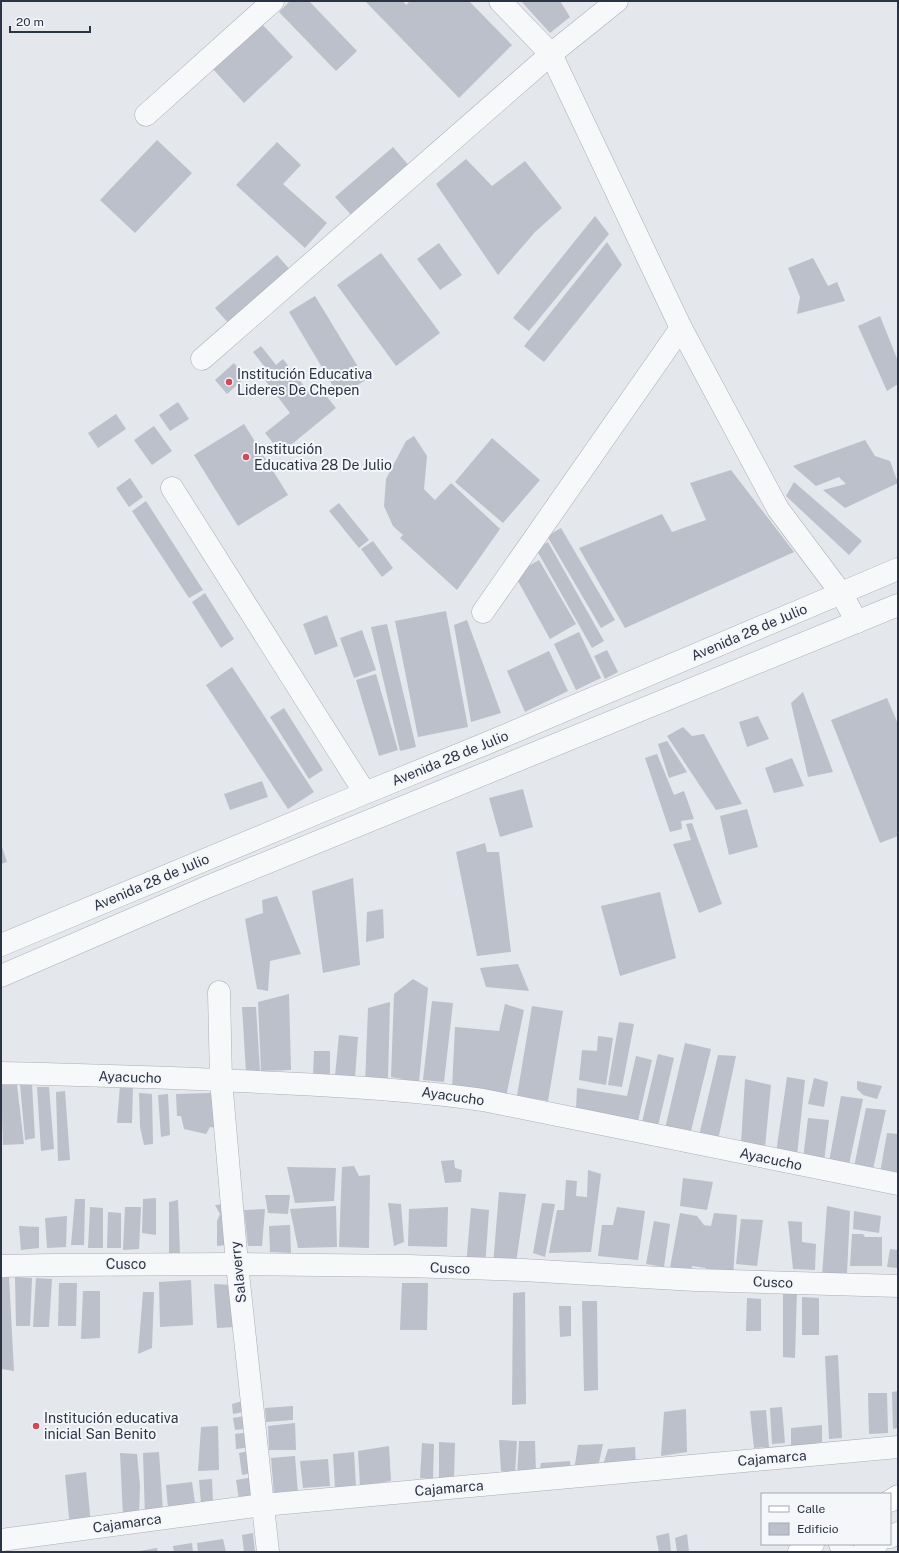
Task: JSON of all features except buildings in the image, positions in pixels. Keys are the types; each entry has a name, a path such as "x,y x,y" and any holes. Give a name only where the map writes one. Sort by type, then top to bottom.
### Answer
{"main road":[{"path":"799,1552 811,1545"}],"street":[{"path":"146,115 273,1"},
{"path":"500,1 551,54 681,328 778,509 842,593 857,622"},
{"path":"202,359 551,54 617,1"},
{"path":"483,612 681,328"},
{"path":"172,488 365,793"},
{"name":"Avenida 28 de Julio","path":"1,945 485,744 898,569"},
{"name":"Avenida 28 de Julio","path":"1,976 207,887 898,605"},
{"path":"485,744 496,769"},
{"path":"198,862 207,887"},
{"name":"Salaverry","path":"219,992 221,1080 237,1264 268,1552"},
{"name":"Ayacucho","path":"1,1073 221,1080 428,1092 483,1100 898,1184"},
{"name":"Cusco","path":"1,1266 237,1264 446,1267 695,1280 898,1286"},
{"name":"Cajamarca","path":"1,1540 263,1505 898,1447"},
{"path":"863,1552 875,1545"}],"place":[{"name":"Institución Educativa Lideres De Chepen","path":"229,382"},
{"name":"Institución Educativa 28 De Julio","path":"246,457"},
{"name":"Institución educativa inicial San Benito","path":"36,1426"}]}
